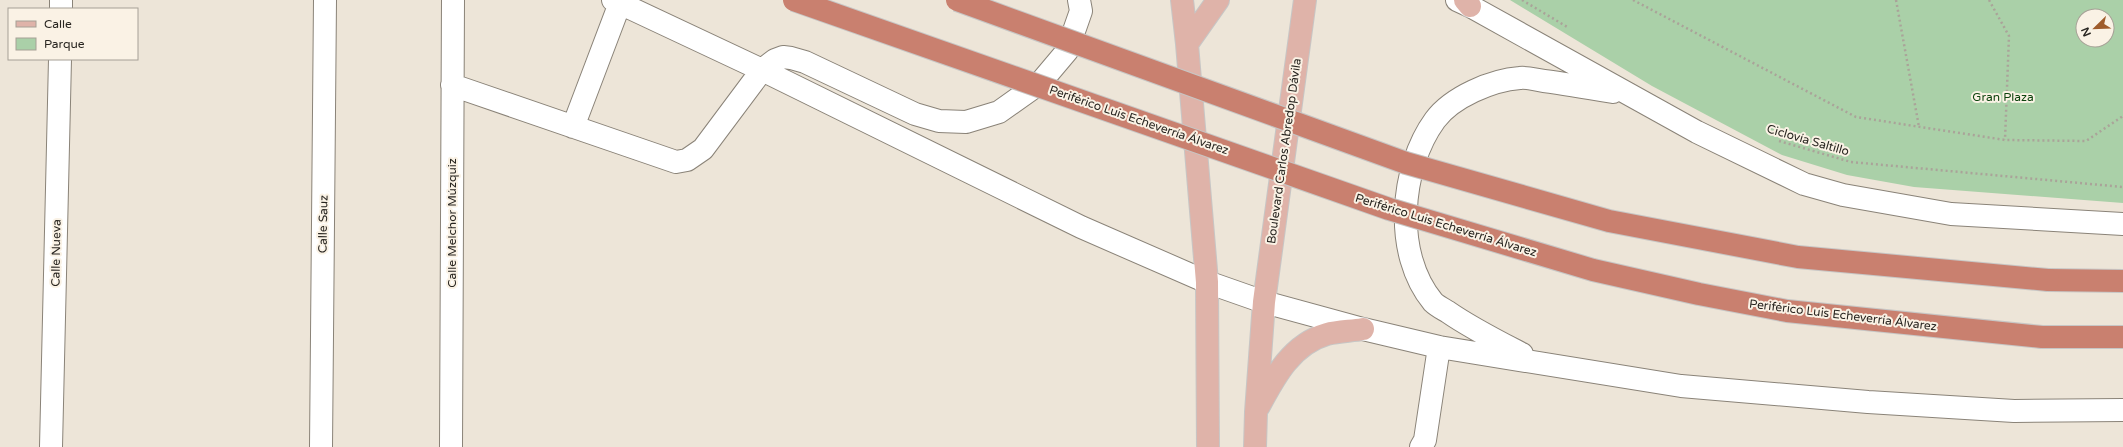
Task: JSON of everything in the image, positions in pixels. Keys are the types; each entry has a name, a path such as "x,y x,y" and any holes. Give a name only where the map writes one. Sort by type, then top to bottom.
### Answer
{"highway":[{"name":"Periférico Luis Echeverría Álvarez","path":"794,0 1389,209 1592,270 1699,294 1787,311 2042,338 2123,337"},
{"path":"957,0 1406,163 1608,221 1798,257 2048,280 2123,281"}],"main road":[{"path":"1182,0 1207,282 1208,447"},
{"path":"1187,44 1218,0"},
{"name":"Boulevard Carlos Abredop Dávila","path":"1255,447 1264,302 1305,0"},
{"path":"1256,412 1275,377 1296,351 1312,340 1327,334 1363,329"}],"street":[{"name":"Calle Sauz","path":"320,447 325,0"},
{"name":"Calle Melchor Múzquiz","path":"452,447 453,0"},
{"path":"452,85 676,162 687,160 703,149 762,70 783,56 805,62 915,114 939,121 966,122 999,112 1040,83 1067,51 1081,11 1079,0"},
{"path":"573,127 617,1 762,70 1081,227 1207,282 1264,302 1363,329 1439,347 1681,386 1860,401 2014,411 2123,410"},
{"path":"1464,2 1628,95 1769,168 1804,184 1843,195 1951,214 2123,224"},
{"name":"Calle Nueva","path":"51,447 60,60"},
{"path":"1539,363 1467,325 1434,302 1420,280 1408,253 1405,217 1410,178 1420,145 1436,119 1461,97 1488,85 1521,78 1628,95"},
{"path":"1421,447 1425,440 1439,347"}],"path":[{"path":"1522,0 1574,31"},
{"path":"1633,0 1856,117 2005,140 2086,141 2123,116"},
{"path":"1896,0 1919,126"},
{"path":"1989,0 2009,36 2005,140"},
{"name":"Ciclovía Saltillo","path":"1772,138 1851,162 2123,187"}],"green space":[{"name":"Gran Plaza","path":"1510,0 2123,0 2123,203 1914,187 1847,175 1782,155 1652,86"}]}
